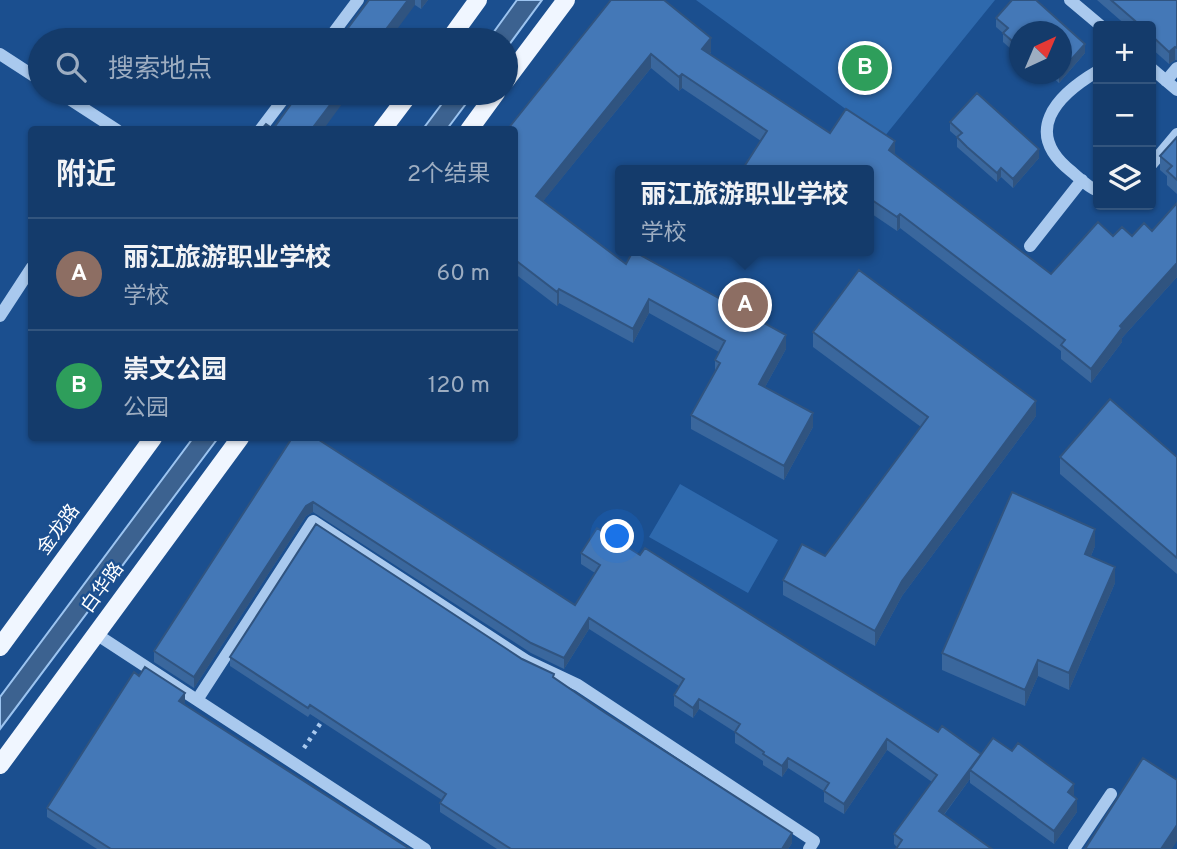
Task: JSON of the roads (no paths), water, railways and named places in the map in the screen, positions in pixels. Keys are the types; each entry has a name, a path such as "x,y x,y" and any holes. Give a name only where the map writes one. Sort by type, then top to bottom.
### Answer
{"main road":[{"path":"458,28 478,0"},
{"path":"518,64 566,0"},
{"path":"385,126 401,105"},
{"path":"472,126 487,105"},
{"name":"金龙路","path":"0,647 151,441"},
{"name":"白华路","path":"0,765 238,441"}],"lane":[{"path":"337,28 358,0"},
{"path":"1070,0 1095,21"},
{"path":"0,54 28,72"},
{"path":"1166,81 1177,68"},
{"path":"1156,72 1177,90"},
{"path":"1093,75 1061,100 1049,117 1047,128 1048,145 1053,155 1093,188"},
{"path":"78,105 111,126"},
{"path":"263,126 279,105"},
{"path":"1156,159 1177,134"},
{"path":"1030,246 1082,180"},
{"path":"0,316 28,273"},
{"path":"197,700 313,521 527,661 578,685 781,819 814,841 809,849"},
{"path":"96,634 425,849"},
{"path":"1074,849 1111,794"}],"place":[{"name":"崇文公园","path":"865,68"},
{"name":"丽江旅游职业学校","path":"745,305"}]}
